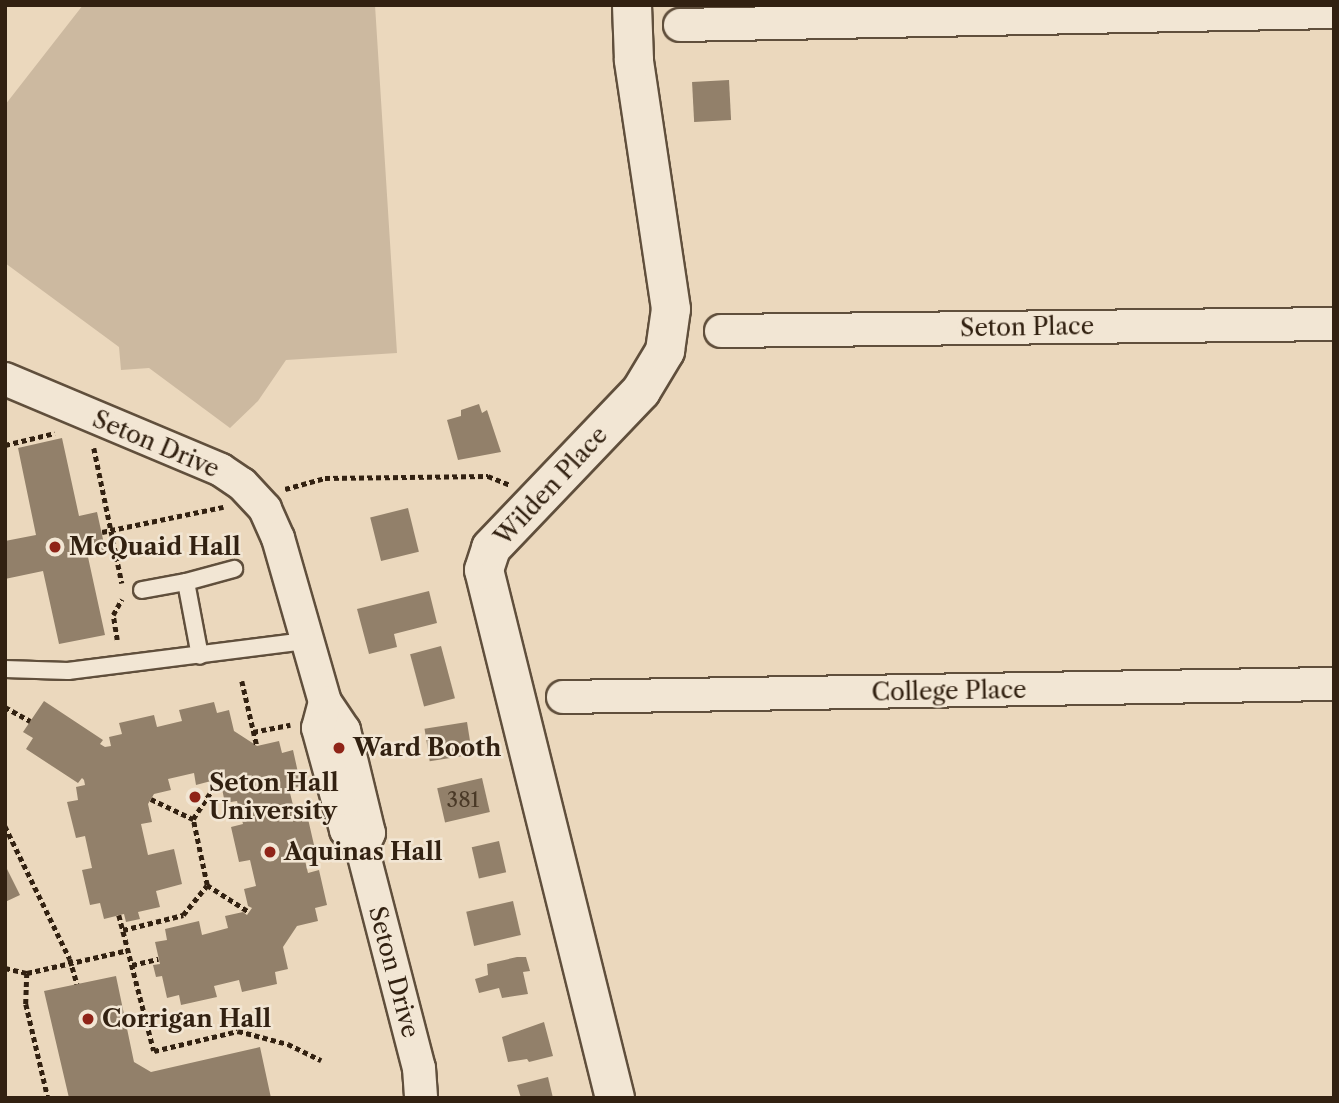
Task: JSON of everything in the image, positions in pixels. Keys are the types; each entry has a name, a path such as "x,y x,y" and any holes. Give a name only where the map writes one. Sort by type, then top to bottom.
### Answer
{"street":[{"name":"Wilden Place","path":"615,1098 484,570 491,548 641,391 666,351 671,309 634,60 632,5"},
{"path":"680,26 1334,12"},
{"name":"Seton Place","path":"721,331 1334,324"},
{"name":"Seton Drive","path":"5,379 221,470 242,484 265,509 278,538 325,702 346,738 369,833 362,848 419,1068 421,1098"},
{"name":"College Place","path":"563,697 1334,684"}],"lane":[{"path":"142,590 234,569"},
{"path":"186,582 200,656"},
{"path":"5,668 68,671 307,641"}],"path":[{"path":"5,445 64,430"},
{"path":"92,442 123,589 113,615 117,640"},
{"path":"280,490 325,478 488,476 504,480"},
{"path":"102,532 227,506"},
{"path":"242,681 257,746"},
{"path":"5,708 30,721"},
{"path":"253,732 293,725"},
{"path":"220,778 193,819 207,885 249,912"},
{"path":"151,799 193,819"},
{"path":"5,826 71,963 77,984"},
{"path":"123,930 183,915 207,885"},
{"path":"119,915 154,1051 239,1031 288,1044 321,1060"},
{"path":"5,968 27,973 128,950"},
{"path":"132,965 158,959"},
{"path":"27,973 26,1004 48,1098"}],"shaded area":[{"path":"83,5 375,5 397,353 286,360 258,401 230,428 149,368 121,370 119,347 5,263 5,105"}],"building":[{"path":"729,80 731,120 694,122 692,82"},
{"path":"479,404 482,413 487,410 501,452 458,460 447,420 461,416 461,410"},
{"name":"McQuaid Hall","path":"62,438 79,516 97,512 106,553 88,557 105,635 59,644 43,571 5,579 5,541 36,535 18,448"},
{"path":"408,508 419,552 381,561 370,517"},
{"path":"429,591 437,623 394,634 397,647 369,654 357,609"},
{"path":"441,646 455,698 424,706 410,654"},
{"name":"Aquinas Hall","path":"44,701 103,740 100,744 105,747 111,746 109,737 122,734 119,723 154,715 157,727 182,721 179,710 214,702 217,713 229,710 234,731 257,746 279,741 282,753 293,750 301,786 289,789 295,813 306,810 314,845 302,848 308,873 319,870 327,905 315,908 318,921 297,926 283,947 288,969 275,972 277,984 242,992 239,980 214,986 217,997 181,1005 179,995 167,998 162,976 156,977 153,965 160,964 155,942 167,940 165,929 199,921 202,935 228,928 225,916 243,912 247,915 252,908 248,906 244,889 256,886 250,860 239,862 231,827 243,824 237,801 225,803 221,784 224,781 215,775 211,781 196,785 194,773 168,779 171,790 154,794 148,804 152,822 141,824 148,855 174,849 182,884 156,891 160,907 138,912 140,919 126,922 124,914 104,919 100,903 90,905 82,870 92,868 85,836 76,838 67,802 78,800 76,787 85,785 84,780 82,778 78,783 26,749 33,738 23,732"},
{"path":"467,722 472,755 430,761 425,729"},
{"path":"482,778 490,812 445,822 437,788"},
{"path":"499,841 506,872 479,878 472,847"},
{"path":"5,865 20,895 5,902"},
{"path":"513,901 521,935 474,946 466,912"},
{"path":"526,957 530,971 523,972 528,994 502,998 499,988 479,993 475,979 488,975 487,964"},
{"name":"Corrigan Hall","path":"116,976 134,1062 151,1072 260,1047 271,1098 69,1098 44,991"},
{"path":"544,1022 553,1056 529,1062 527,1059 508,1062 502,1037"},
{"path":"548,1077 553,1098 521,1098 517,1085"}],"place":[{"name":"McQuaid Hall","path":"55,547"},
{"name":"Ward Booth","path":"339,748"},
{"name":"Seton Hall University","path":"195,797"},
{"name":"Aquinas Hall","path":"270,852"},
{"name":"Corrigan Hall","path":"88,1019"}]}
